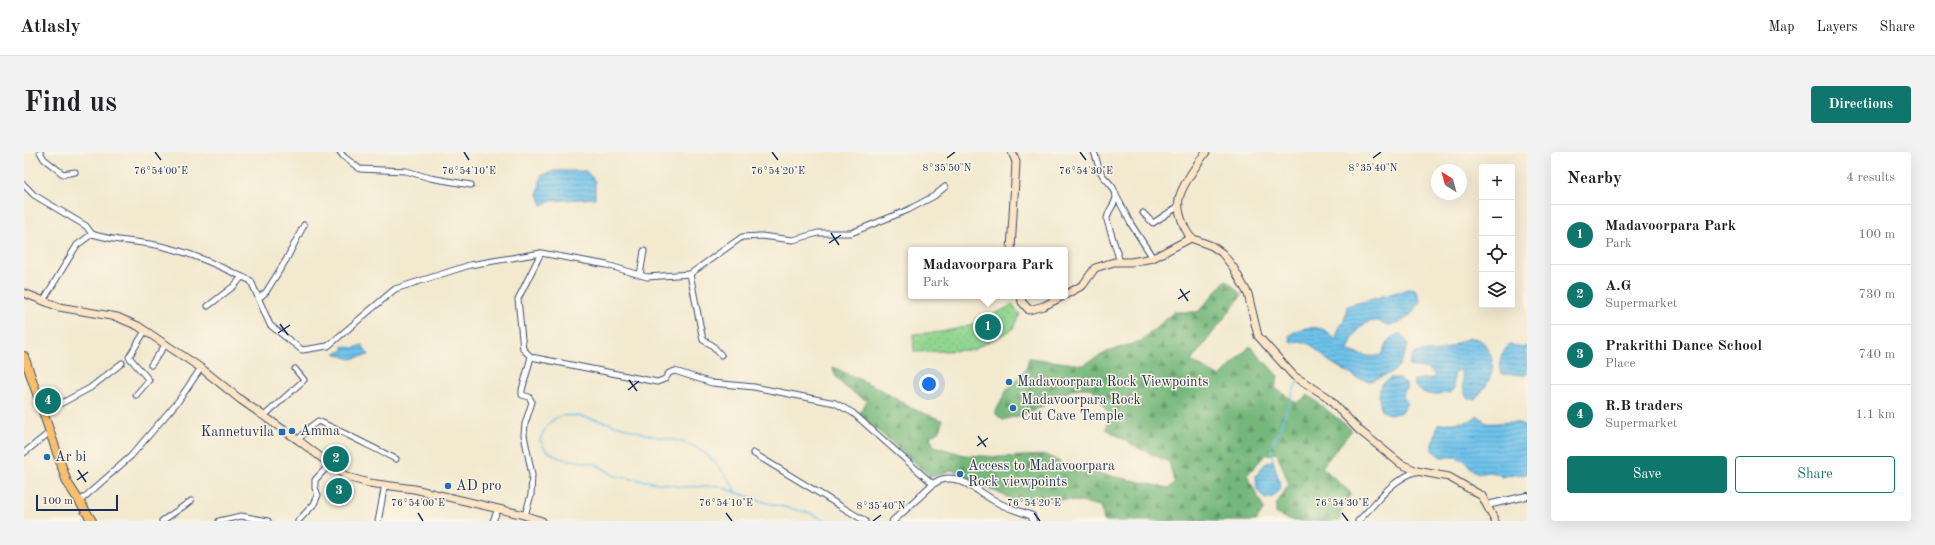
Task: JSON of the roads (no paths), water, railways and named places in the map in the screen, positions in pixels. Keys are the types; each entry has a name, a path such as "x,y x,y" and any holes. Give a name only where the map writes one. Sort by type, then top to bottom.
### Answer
{"main road":[{"path":"1012,152 1016,162 1012,247"},
{"path":"1206,152 1180,195 1179,206 1188,234 1191,238 1212,246 1222,253 1233,267 1248,294 1258,336 1294,376 1326,396 1359,430 1390,457 1417,471 1449,477 1482,496 1495,521"},
{"path":"1068,293 1083,285 1095,268 1120,262 1153,258 1191,238"},
{"path":"24,293 59,307 117,317 145,331 201,368 347,477 414,489 525,515 542,521"},
{"path":"1022,299 1022,302 1029,310 1044,306 1057,299"},
{"path":"24,356 67,482 92,521"}],"street":[{"path":"40,152 44,159 63,174 75,172"},
{"path":"340,152 344,157 360,169 406,171 430,178 471,185"},
{"path":"1094,152 1102,175 1114,190 1131,224 1153,258"},
{"path":"24,185 34,195 86,226 92,234 108,239 164,246 195,256 251,281 270,325 302,350 328,346 395,289 470,265 541,253 607,265 647,277 690,274 742,237 761,236 793,240 818,233 851,233 908,210 934,196 945,186"},
{"path":"1116,195 1114,204 1107,213 1107,220 1120,262"},
{"path":"1143,213 1153,223 1179,206"},
{"path":"259,298 266,292 286,260 304,225"},
{"path":"42,301 77,246 92,234"},
{"path":"640,275 644,251"},
{"path":"541,253 518,299 523,349 531,357 657,382 665,379 669,373 681,371 712,383 754,387 835,403 853,413 933,484"},
{"path":"690,274 703,340 712,345 721,355"},
{"path":"208,306 234,286 242,277"},
{"path":"136,395 149,380 129,357 145,331"},
{"path":"151,365 166,344"},
{"path":"525,515 531,495 532,475 524,435 525,424 532,402 529,398 522,395 522,390 531,357"},
{"path":"43,413 90,388 122,363"},
{"path":"79,502 131,456 179,400 201,368"},
{"path":"264,416 304,380 295,368"},
{"path":"298,440 310,426 318,421 341,433 354,436 364,444 396,459"},
{"path":"24,453 50,432"},
{"path":"753,453 865,521"},
{"path":"298,521 316,500 318,495 315,488 315,480 330,464"},
{"path":"1358,521 1374,506 1381,493 1406,475 1417,471"},
{"path":"893,521 940,479 957,479 996,502 1032,516 1033,521"},
{"path":"378,521 383,505 382,496 385,485"},
{"path":"1487,505 1527,496"},
{"path":"162,521 191,501"},
{"path":"493,521 498,509"},
{"path":"219,521 240,516 268,521"}],"water":[{"path":"554,171 586,171 595,181 595,198 551,201 542,205 538,194 541,176"},
{"path":"1412,288 1416,290 1420,301 1415,310 1408,317 1400,322 1390,325 1378,321 1372,321 1363,325 1356,333 1349,348 1346,350 1368,356 1381,355 1390,339 1400,334 1405,339 1408,346 1399,366 1393,372 1370,381 1357,378 1330,362 1311,345 1305,342 1291,343 1289,336 1294,332 1307,328 1327,331 1332,335 1335,341 1339,328 1344,321 1347,306"},
{"path":"1469,338 1478,339 1485,344 1492,358 1493,368 1483,390 1475,399 1469,399 1464,392 1460,369 1454,375 1454,388 1450,393 1427,394 1414,385 1414,380 1433,378 1435,375 1428,369 1409,366 1414,355 1421,352 1439,351"},
{"path":"362,345 369,355 350,359 335,353 343,351 343,346 354,348"},
{"path":"1510,345 1527,347 1527,375 1502,374 1500,361 1502,354"},
{"path":"1391,378 1399,378 1406,384 1406,389 1402,394 1407,403 1402,412 1389,415 1381,410 1379,396 1381,384"},
{"path":"1476,416 1479,416 1486,423 1513,422 1527,428 1527,474 1503,476 1490,472 1477,474 1464,460 1455,457 1441,457 1433,451 1433,444 1438,424 1469,421"},
{"path":"1273,460 1281,487 1273,497 1265,499 1257,489 1256,476 1265,464"}],"waterway":[{"path":"1273,460 1271,445 1278,433 1297,382"},
{"path":"737,493 734,487 725,474 708,456 692,445 680,441 650,435 606,422 570,415 557,417 550,422 543,432 540,440 545,449 559,458 596,464 615,476 682,487 718,486 767,503 810,513 827,521"}],"place":[{"name":"Madavoorpara Park","path":"988,327"},
{"name":"Madavoorpara Rock Viewpoints","path":"1009,382"},
{"name":"R.B traders","path":"48,401"},
{"name":"Madavoorpara Rock Cut Cave Temple","path":"1013,408"},
{"name":"Amma","path":"292,431"},
{"name":"Kannetuvila","path":"282,432"},
{"name":"Ar bi","path":"47,457"},
{"name":"A.G","path":"336,459"},
{"name":"Access to Madavoorpara Rock viewpoints","path":"960,474"},
{"name":"AD pro","path":"448,486"},
{"name":"Prakrithi Dance School","path":"339,491"}]}
